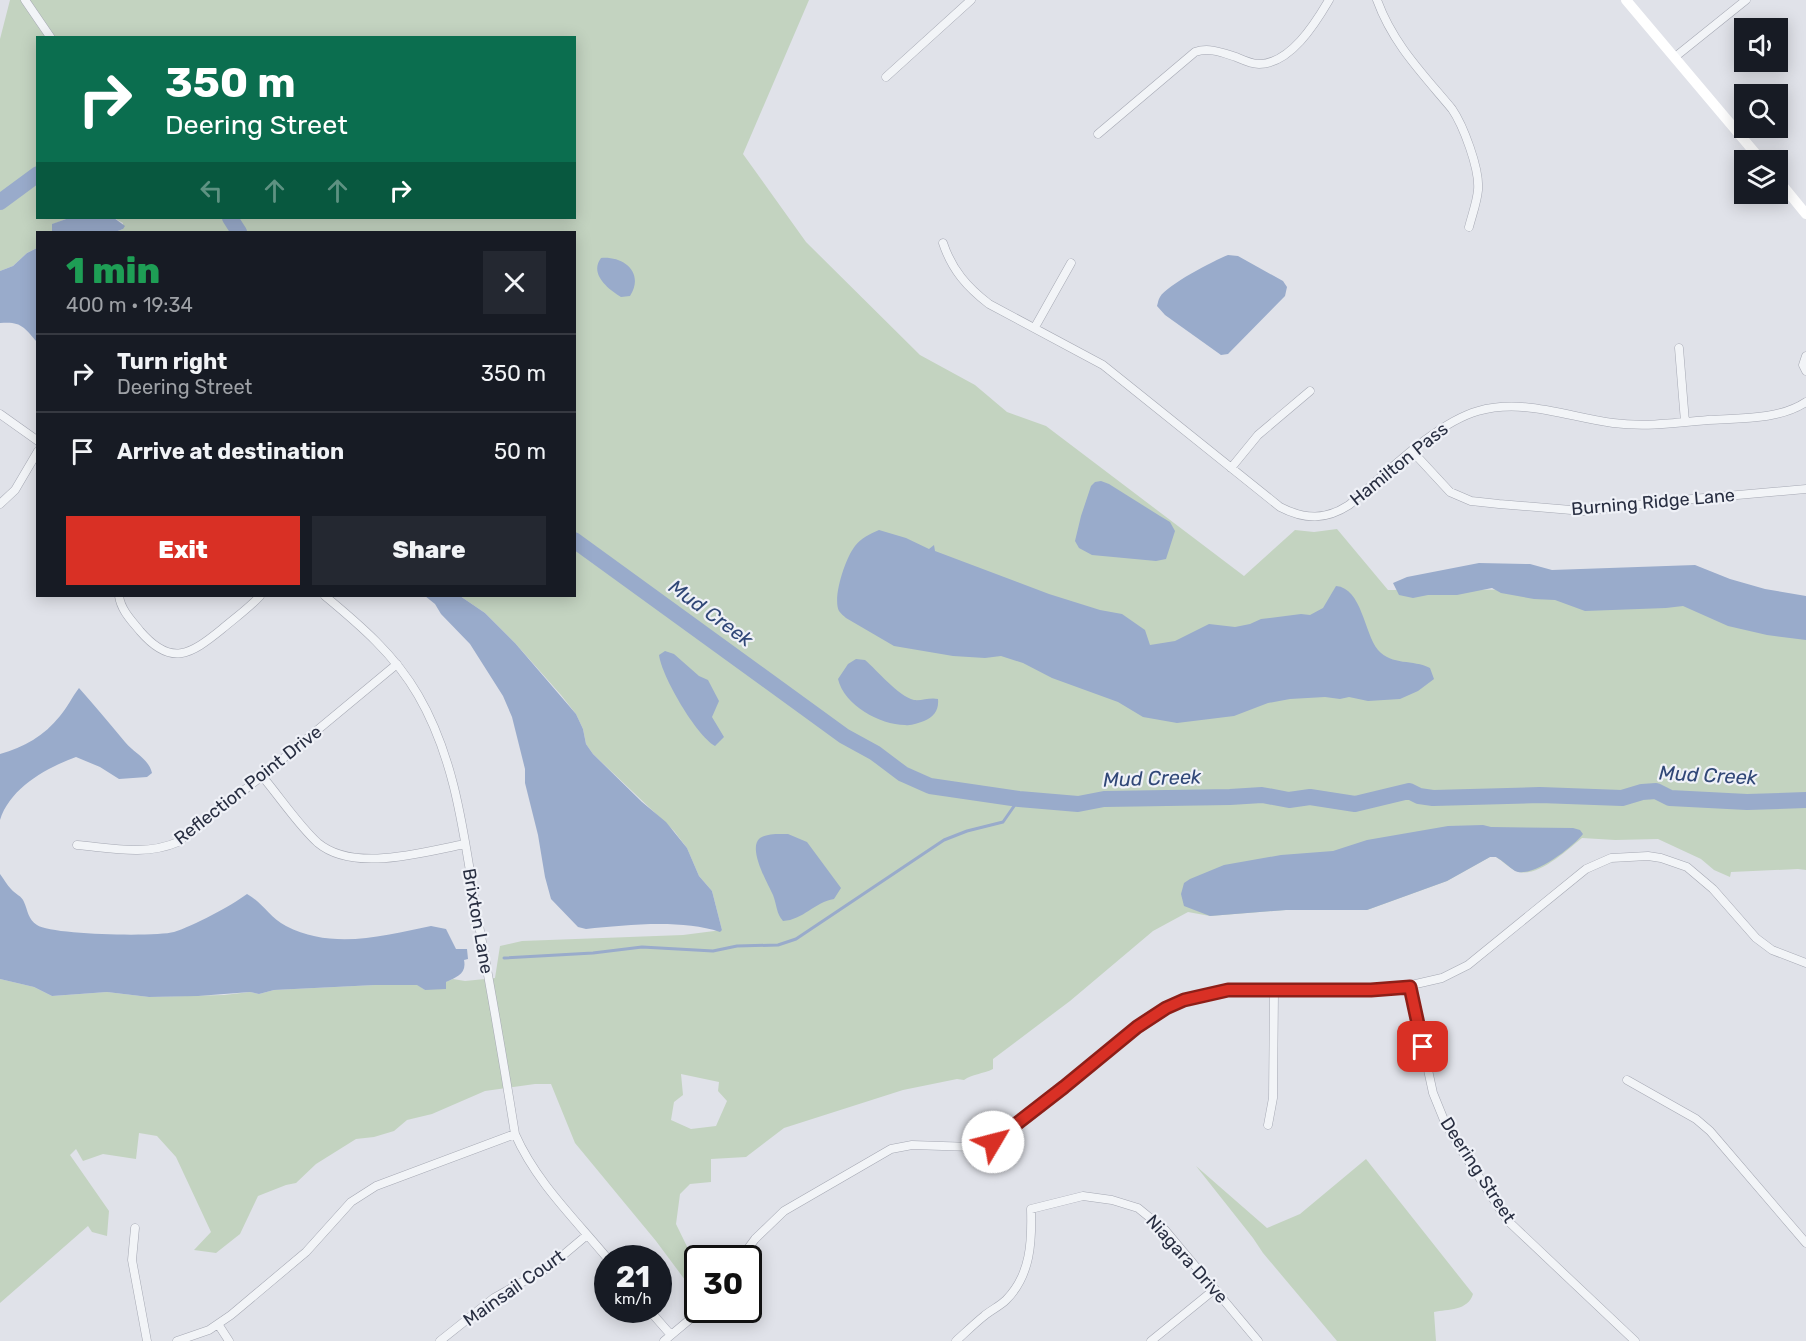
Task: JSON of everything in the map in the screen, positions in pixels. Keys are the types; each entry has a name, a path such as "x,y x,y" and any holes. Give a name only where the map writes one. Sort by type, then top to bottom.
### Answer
{"street":[{"path":"25,0 50,36"},
{"path":"886,77 971,0"},
{"path":"1098,134 1195,52 1212,50 1259,64 1282,57 1313,27 1329,0"},
{"path":"1377,0 1388,29 1398,44 1458,119 1478,184 1469,227"},
{"path":"1626,0 1753,150"},
{"path":"1675,57 1746,0"},
{"path":"1788,192 1806,214"},
{"name":"Hamilton Pass","path":"943,243 948,260 969,288 989,304 1103,365 1280,507 1294,515 1311,518 1324,517 1338,512 1434,434 1462,416 1496,407 1518,406 1634,425 1761,416 1790,410 1806,402"},
{"path":"1035,327 1071,262"},
{"path":"1679,348 1685,422"},
{"path":"1806,356 1803,365 1806,371"},
{"path":"1231,468 1258,435 1310,391"},
{"path":"0,414 36,440"},
{"name":"Burning Ridge Lane","path":"1413,452 1450,492 1471,501 1499,504 1583,511 1806,489"},
{"path":"0,504 15,490 36,454"},
{"path":"119,597 121,606 149,642 162,650 184,653 201,646 259,597"},
{"name":"Brixton Lane","path":"326,597 380,644 397,664 418,694 444,749 452,774 465,844 515,1134 536,1174 596,1245"},
{"name":"Reflection Point Drive","path":"77,846 137,850 168,846 190,834 397,664"},
{"path":"262,776 320,845 352,859 371,860 465,844"},
{"path":"751,1245 784,1210 891,1149 912,1145 973,1147 993,1142 1137,1027 1166,1008 1201,995 1228,990 1371,990 1410,987 1442,978 1468,965 1586,868 1603,860 1626,855 1661,858 1676,862 1695,872 1713,889 1756,938 1772,950 1806,963"},
{"name":"Deering Street","path":"1410,987 1432,1094 1461,1151 1507,1220 1635,1341"},
{"path":"1268,1125 1274,1098 1274,991"},
{"path":"1628,1080 1696,1119 1710,1131 1806,1243"},
{"path":"177,1341 199,1334 218,1324 306,1252 345,1207 356,1198 376,1186 515,1134"},
{"name":"Niagara Drive","path":"956,1341 984,1316 1006,1301 1019,1285 1028,1266 1032,1228 1031,1209 1083,1196 1112,1200 1138,1209 1165,1230 1258,1341"},
{"path":"135,1228 132,1260 147,1341"},
{"name":"Mainsail Court","path":"440,1341 494,1298 544,1270 587,1235"},
{"path":"1151,1341 1215,1289"},
{"path":"657,1323 667,1338 685,1323"},
{"path":"218,1324 230,1341"}],"green space":[{"path":"10,0 809,0 743,154 806,242 920,355 975,385 1007,412 1046,426 1244,576 1295,530 1314,532 1337,529 1388,590 1707,589 1806,612 1806,870 1731,872 1730,877 1714,870 1701,859 1658,839 1582,838 1560,856 1533,871 1524,873 1516,871 1496,857 1490,857 1447,881 1367,910 1286,910 1210,916 1188,912 1153,931 1070,1001 993,1059 993,1069 964,1080 957,1079 903,1090 784,1128 746,1157 711,1159 711,1182 690,1184 680,1194 676,1224 686,1245 684,1245 684,1279 672,1262 672,1245 659,1245 575,1143 551,1084 535,1084 485,1091 432,1114 407,1120 394,1131 356,1139 316,1164 296,1183 258,1196 240,1234 216,1253 194,1250 211,1232 176,1157 157,1136 139,1133 136,1159 103,1154 83,1161 76,1149 70,1155 109,1211 107,1236 92,1232 88,1226 0,1303 0,979 34,987 52,996 107,992 149,997 250,992 259,994 274,990 375,985 418,985 425,990 453,979 465,981 495,978 500,946 522,941 683,935 722,930 712,891 699,876 687,848 674,831 593,754 586,744 583,729 576,714 515,643 485,613 461,597 576,597 576,231 118,231 123,229 123,223 116,219 576,219 576,36 36,36 36,219 66,219 53,224 52,231 36,231 36,248 27,253 13,266 0,271 0,39","holes":["681,1074 719,1082 718,1091 727,1101 716,1126 691,1129 671,1120 674,1102 683,1095"]},
{"path":"1366,1159 1473,1294 1467,1304 1434,1312 1436,1341 1337,1341 1263,1253 1196,1166 1267,1228 1300,1214"}],"water":[{"path":"66,219 115,219 125,226 118,231 52,231 52,224"},
{"path":"36,248 36,341 18,324 0,323 0,271 13,266 27,253"},
{"path":"1228,255 1238,256 1283,281 1287,287 1285,296 1228,354 1221,355 1165,315 1157,306 1160,297 1171,286"},
{"path":"601,258 617,260 629,267 635,280 630,296 621,297 602,280 597,270"},
{"path":"1101,481 1170,522 1175,531 1166,559 1156,561 1092,555 1079,548 1075,541 1081,516 1091,486"},
{"path":"879,530 906,538 929,549 934,545 935,551 1049,594 1100,610 1122,614 1145,630 1150,645 1175,641 1209,624 1235,627 1261,619 1310,615 1323,608 1336,586 1352,594 1378,650 1390,658 1430,668 1434,679 1418,691 1400,699 1368,701 1349,697 1340,699 1325,697 1290,699 1268,703 1234,716 1177,723 1143,717 1118,702 1052,678 1023,663 1001,656 985,658 953,656 894,646 846,618 837,605 844,568 857,543"},
{"path":"1479,563 1530,564 1552,570 1695,565 1730,579 1765,589 1806,596 1806,640 1767,635 1728,626 1683,606 1585,611 1555,600 1501,593 1492,588 1457,595 1428,595 1413,598 1399,595 1393,583 1407,577"},
{"path":"426,597 461,597 485,613 515,643 576,714 583,729 586,744 593,754 666,822 687,848 699,876 712,891 722,930 720,932 671,924 586,929 578,927 551,899 525,783 525,769 512,717 503,696 470,644 441,614 435,604"},
{"path":"665,651 674,654 699,676 708,680 719,701 712,717 724,737 715,746 699,730 673,691 659,655"},
{"path":"856,659 865,660 908,698 938,699 935,713 924,721 908,725 895,724 864,712 847,697 838,679 848,664"},
{"path":"79,688 125,742 145,760 152,773 147,777 119,779 100,767 76,757 41,773 30,781 12,798 0,820 0,754 17,748 40,735 63,713"},
{"path":"1448,826 1573,828 1580,830 1583,834 1562,854 1531,870 1515,871 1496,857 1490,857 1447,881 1367,910 1286,910 1210,916 1184,906 1181,894 1184,883 1224,865 1281,855 1333,851 1367,840"},
{"path":"788,834 807,842 841,888 834,899 797,918 783,921 760,866 756,850 757,843 763,836"},
{"path":"0,874 23,900 29,915 37,925 62,931 104,934 174,932 212,915 247,894 286,926 322,938 358,939 431,926 446,929 456,949 467,949 468,959 464,960 462,972 446,982 446,989 425,990 417,985 375,985 274,990 259,994 250,992 149,997 107,992 52,996 34,987 0,979"}],"waterway":[{"name":"Mud Creek","path":"0,202 36,175"},
{"name":"Mud Creek","path":"231,219 238,231"},
{"name":"Mud Creek","path":"576,541 844,736 875,753 903,774 930,786 1019,799 1078,804 1104,799 1262,795 1289,800 1310,797 1355,804 1409,791 1419,796 1433,798 1540,795 1622,798 1642,792 1656,791 1670,798 1747,802 1806,800"},
{"path":"504,958 593,953 642,947 713,951 737,946 778,945 796,939 944,840 967,831 1003,822 1019,799"}],"route":[{"path":"993,1142 1137,1027 1166,1008 1201,995 1228,990 1371,990 1410,987 1423,1047"}]}
